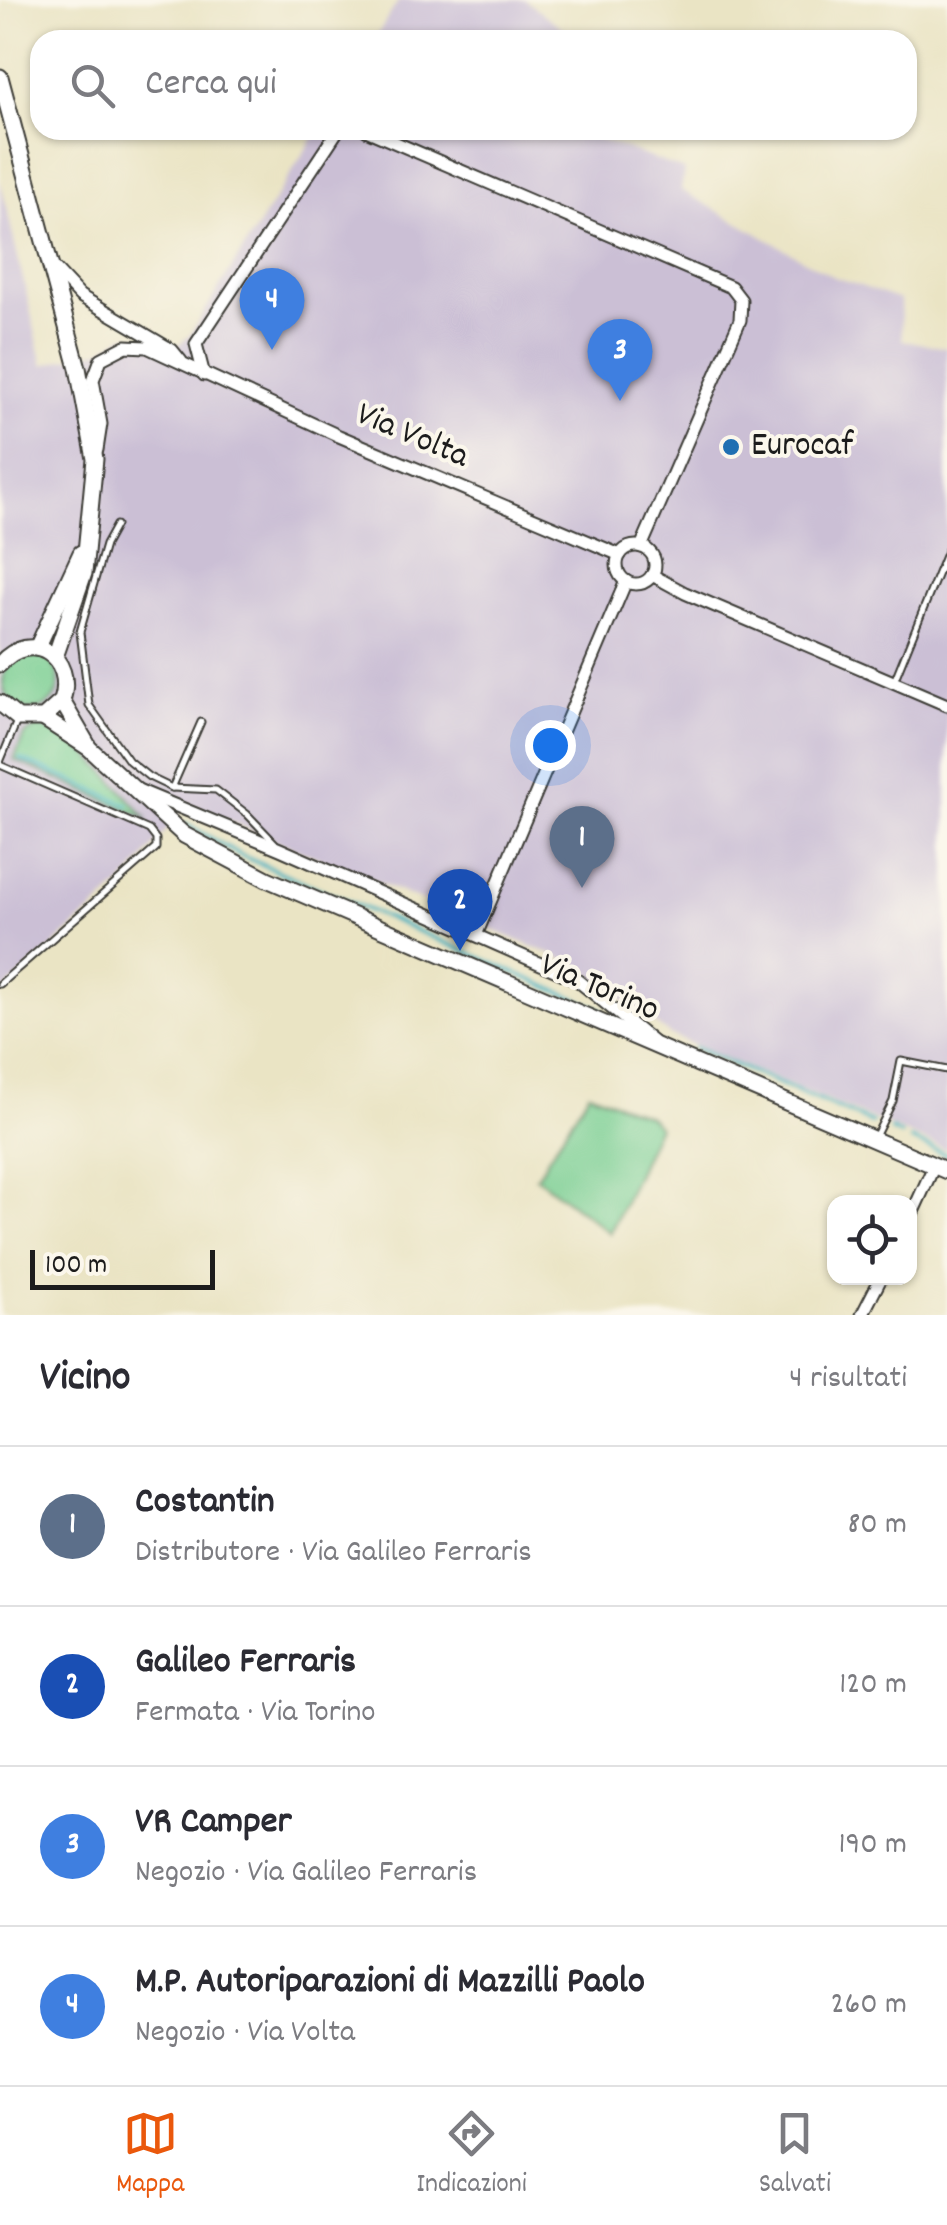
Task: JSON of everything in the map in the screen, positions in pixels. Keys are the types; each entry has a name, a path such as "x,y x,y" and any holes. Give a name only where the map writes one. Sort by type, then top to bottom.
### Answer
{"street":[{"path":"0,77 78,368 96,459 84,574 55,657 37,648 19,650 0,664"},
{"path":"204,374 196,344 331,140"},
{"path":"389,140 731,287 741,300 740,320 641,546"},
{"name":"Via Volta","path":"50,264 80,296 172,350 184,365"},
{"name":"Via Volta","path":"96,459 101,424 93,380 101,360 126,346 147,347 620,556"},
{"path":"37,648 88,540"},
{"path":"631,546 641,546 653,555 652,575 641,584 626,581 618,570 620,556 631,546"},
{"path":"652,575 685,593 947,704"},
{"path":"476,936 626,581"},
{"name":"Via Torino","path":"55,657 66,678 62,701 89,748"},
{"path":"0,705 18,718 43,718 62,701"},
{"name":"Via Torino","path":"43,718 89,748 161,816 208,850 268,880 941,1168"},
{"path":"130,787 280,848 577,980 660,1048"},
{"path":"917,1207 941,1168"},
{"path":"862,1315 877,1285"}],"lane":[{"path":"116,525 104,545 80,632 89,705 129,760 149,777 172,788 216,790 247,814 280,848"},
{"path":"894,682 947,551"},
{"path":"0,984 156,848 156,838 149,830 0,763 18,718"},
{"path":"172,788 201,722"},
{"path":"874,1140 892,1102 901,1060 947,1070"}],"shaded area":[{"path":"399,0 525,0 565,30 380,30"},
{"path":"312,140 602,140 684,170 681,190 832,276 900,300 902,340 947,348 947,1150 670,1035 580,966 187,804 128,879 0,994 0,180 43,365 102,350 124,335 151,338 174,349 190,335"}],"green space":[{"path":"31,654 51,662 59,682 51,702 31,710 11,702 3,682 11,662"},
{"path":"39,727 85,752 148,819 14,760 24,735"},
{"path":"589,1092 649,1116 658,1126 610,1233 536,1177"}],"waterway":[{"path":"20,759 128,805"},
{"path":"186,824 240,855 602,1010"},
{"path":"695,1048 872,1123"},
{"path":"891,1130 901,1135"},
{"path":"911,1140 947,1155"}],"place":[{"name":"M.P. Autoriparazioni di Mazzilli Paolo","path":"272,350"},
{"name":"VR Camper","path":"620,401"},
{"name":"Eurocaf","path":"731,447"},
{"name":"Costantin","path":"582,888"},
{"name":"Galileo Ferraris","path":"460,951"}]}
